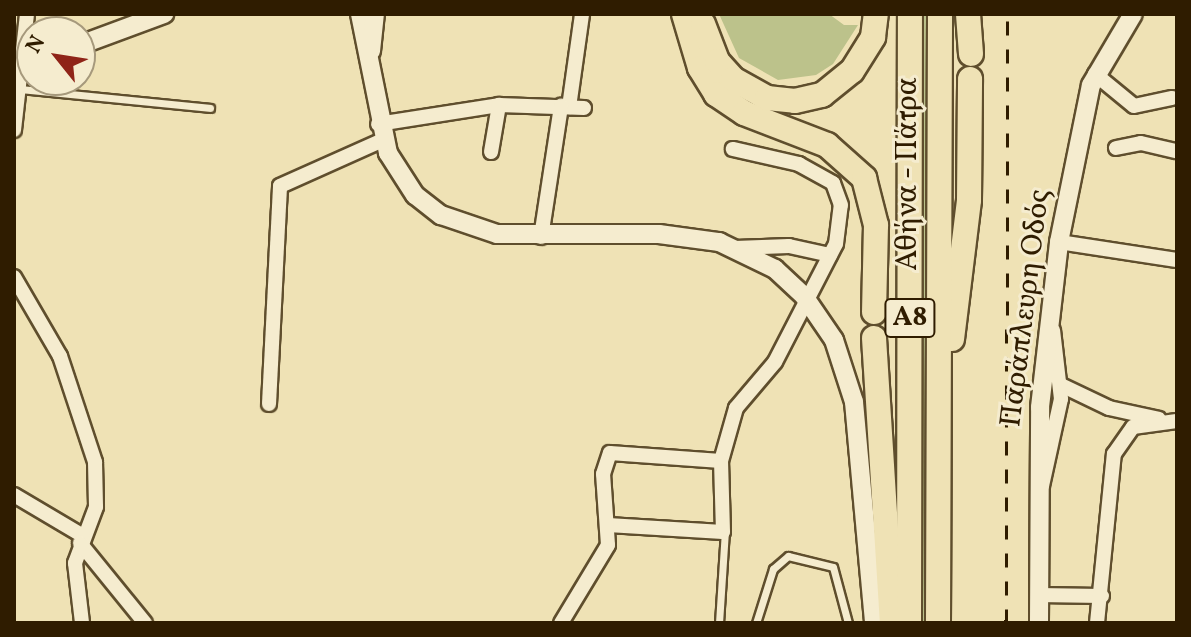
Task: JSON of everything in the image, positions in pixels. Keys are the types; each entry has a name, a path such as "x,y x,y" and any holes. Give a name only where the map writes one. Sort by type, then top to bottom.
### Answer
{"highway":[{"path":"690,15 733,79 767,98 795,101 822,95 852,71 873,37 876,14"},
{"name":"Αθήνα - Πάτρα","path":"909,623 910,14"},
{"name":"Αθήνα - Πάτρα","path":"938,623 940,14"},
{"path":"968,14 971,54"},
{"path":"690,15 700,68 716,94 744,113 827,145 864,178 876,225 874,312"},
{"path":"939,396 969,200 970,79"},
{"path":"874,338 892,623"}],"street":[{"path":"96,39 164,14"},
{"path":"541,237 571,107 582,14"},
{"name":"Παράπλευρη Οδός","path":"1039,623 1035,499 1059,242 1095,74 1133,14"},
{"path":"362,17 381,132 405,183 441,215 483,232 541,237 659,234 735,248 789,246 830,255"},
{"path":"1095,74 1134,106 1172,98"},
{"path":"14,130 20,96"},
{"path":"269,404 280,186 381,132 499,105 571,107"},
{"path":"491,152 499,105"},
{"path":"1116,148 1141,143 1177,151"},
{"path":"608,525 719,534 725,529 721,461 736,408 775,362 804,296 830,255 841,223 833,183 799,164 733,149"},
{"path":"1059,242 1177,260"},
{"path":"735,248 775,269 804,296 834,340 854,402 874,623"},
{"path":"14,277 60,356 90,437 98,492 81,540 75,579 82,623"},
{"path":"1035,499 1056,444 1061,385 1050,314"},
{"path":"1061,385 1109,408 1124,420 1114,454 1097,623"},
{"path":"1109,408 1170,421"},
{"path":"1114,454 1133,427 1170,421"},
{"path":"561,623 605,554 608,525 603,474 610,453 721,461"},
{"path":"14,495 81,540 145,623"},
{"path":"1038,595 1102,596"}],"lane":[{"path":"91,96 210,108"},
{"path":"719,623 725,529"},
{"path":"756,623 773,569 788,556 833,567 848,623"}],"green space":[{"path":"719,14 829,14 844,25 858,25 833,64 816,75 778,80 739,58"},
{"path":"922,14 927,14 926,623 920,623"}],"railway":[{"path":"1006,623 1008,14"}]}
